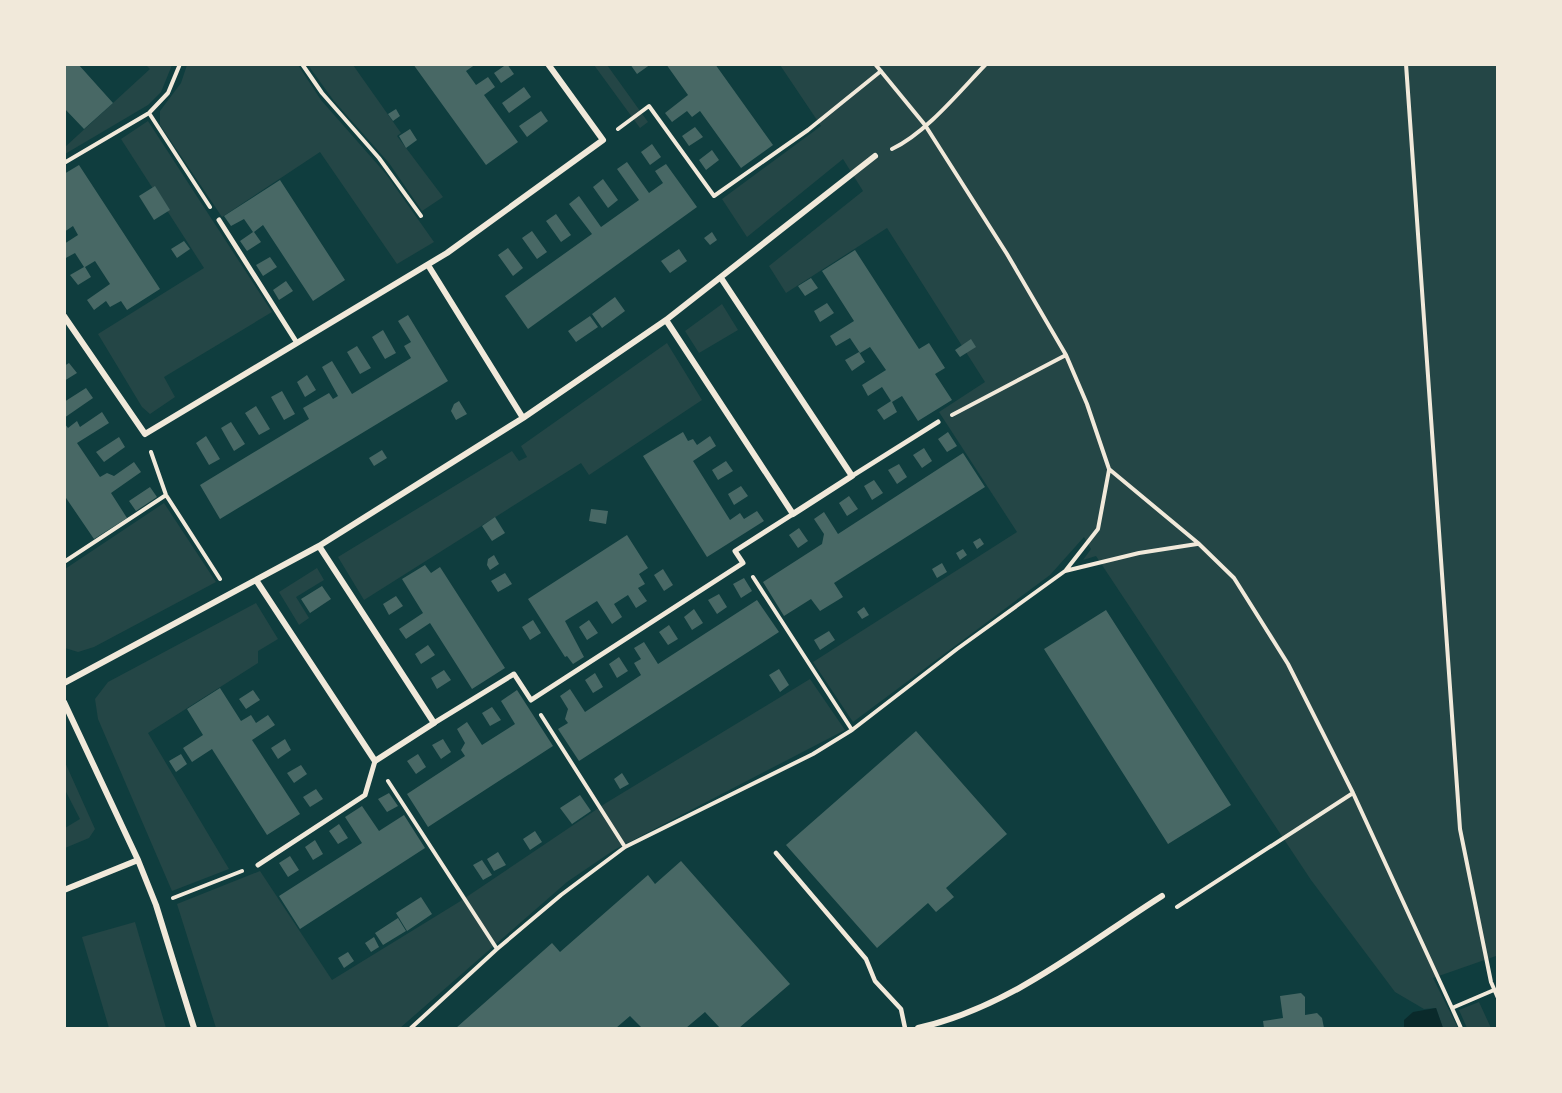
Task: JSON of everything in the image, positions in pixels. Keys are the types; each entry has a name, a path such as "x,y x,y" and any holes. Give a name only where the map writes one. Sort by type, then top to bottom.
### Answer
{"street":[{"path":"64,316 145,434 428,265 603,140 548,64"},
{"path":"64,683 319,546 524,418 666,320 875,156"},
{"path":"219,220 297,343"},
{"path":"428,265 524,418"},
{"path":"721,278 852,476"},
{"path":"666,320 794,514"},
{"path":"258,865 366,795 375,761 514,674 531,700 744,563 735,551 938,422"},
{"path":"319,546 434,723"},
{"path":"256,580 375,761"},
{"path":"64,702 138,860 156,905 194,1029"},
{"path":"64,890 138,860"},
{"path":"918,1029 963,1017 1004,999 1162,896"}],"lane":[{"path":"776,853 866,959 875,981 901,1009 905,1029"}],"path":[{"path":"64,163 149,113 168,93 180,64"},
{"path":"302,64 322,93 379,159 421,216"},
{"path":"411,1029 497,949 561,895 625,847 813,754 852,730 957,649 1065,571 1098,529 1109,469 1087,404 1066,355 1007,254 925,125 875,64"},
{"path":"875,156 903,144 986,64"},
{"path":"1406,64 1460,829 1497,998"},
{"path":"603,140 649,106 714,196 808,130 881,71"},
{"path":"149,113 219,220"},
{"path":"938,422 1066,355"},
{"path":"145,434 166,495 230,595"},
{"path":"1109,469 1198,543 1234,578 1282,654 1353,793 1461,1029"},
{"path":"64,562 166,495"},
{"path":"1065,571 1139,553 1198,543"},
{"path":"744,563 852,730"},
{"path":"531,700 625,847"},
{"path":"375,761 497,949"},
{"path":"1162,896 1172,911 1353,793"},
{"path":"156,905 258,865"},
{"path":"1452,1008 1494,990"}],"shaded area":[{"path":"146,65 172,65 161,92 148,105 65,154 65,147 150,69"},
{"path":"187,65 298,65 321,100 386,174 434,242 397,264 320,152 222,217 160,125 160,111 181,83"},
{"path":"308,65 353,65 401,133 397,136 443,197 422,211 389,163 334,101"},
{"path":"594,65 607,65 648,122 640,128"},
{"path":"780,65 1497,65 1498,959 1496,956 1433,978 1458,1028 1443,1028 1436,1008 1424,1009 1395,992 1311,880 1096,556 1083,560 1091,549 1084,537 1050,575 853,722 813,662 1017,532 939,412 985,382 887,228 786,293 769,266 863,191 843,159 747,237 722,199 821,126"},
{"path":"148,121 272,312 164,377 175,397 150,414 142,407 98,334 204,268 121,139"},
{"path":"722,304 738,330 699,353 685,331"},
{"path":"667,343 702,400 589,475 581,463 364,600 338,557 512,451 519,461 527,457 521,446"},
{"path":"164,503 216,582 94,647 78,652 65,648 65,569"},
{"path":"317,568 324,580 296,597 309,618 299,625 279,592"},
{"path":"256,603 278,639 258,651 258,663 148,733 229,869 172,891 98,719 95,699 108,682"},
{"path":"810,679 845,730 614,850 567,882 400,1028 216,1028 177,904 260,871 332,980 459,902 606,803"},
{"path":"64,760 95,829 89,838 65,848 65,828 80,819 65,790"},
{"path":"135,922 166,1028 109,1028 82,937"},
{"path":"1479,1002 1491,1028 1467,1028 1459,1010"},
{"path":"1436,1008 1443,1028 1404,1028 1404,1020 1413,1012"}],"building":[{"path":"64,64 78,64 113,103 84,129 64,108"},
{"path":"413,64 476,64 466,71 476,85 488,77 495,87 484,95 518,142 486,165"},
{"path":"507,64 514,74 501,83 494,73"},
{"path":"630,64 651,64 637,74"},
{"path":"666,64 715,64 773,145 741,168 700,111 692,117 687,111 672,122 665,113 688,95"},
{"path":"524,87 531,97 509,113 502,103"},
{"path":"396,109 400,116 393,121 388,114"},
{"path":"541,111 548,121 527,137 519,126"},
{"path":"695,127 703,137 689,146 682,136"},
{"path":"410,129 417,140 406,148 399,136"},
{"path":"652,144 661,157 650,165 641,152"},
{"path":"712,150 719,160 706,170 699,160"},
{"path":"627,162 649,193 663,183 655,171 666,164 697,207 528,329 505,296 592,234 569,204 579,196 601,227 639,200 617,169"},
{"path":"79,165 160,289 127,310 121,301 110,307 106,301 94,310 87,300 110,284 95,261 85,267 91,277 78,285 70,275 84,267 75,253 64,259 64,244 78,235 73,226 64,232 64,174"},
{"path":"603,179 618,200 608,208 593,187"},
{"path":"280,180 345,280 313,301 263,225 254,232 261,242 247,251 240,241 253,232 244,219 231,226 224,216"},
{"path":"155,186 170,210 154,220 139,196"},
{"path":"556,214 571,235 561,242 546,221"},
{"path":"532,231 547,252 537,259 522,238"},
{"path":"712,232 717,240 710,245 704,238"},
{"path":"184,241 190,249 177,258 171,249"},
{"path":"508,248 523,268 513,276 498,255"},
{"path":"679,249 687,261 670,273 661,261"},
{"path":"855,250 919,349 929,343 945,368 935,374 952,400 918,421 902,396 892,402 897,412 884,420 877,410 891,401 882,387 868,396 862,385 886,370 870,347 860,353 850,338 836,346 830,336 854,321 822,271"},
{"path":"270,257 277,267 263,276 256,265"},
{"path":"811,278 818,288 805,296 798,286"},
{"path":"286,281 293,291 279,300 273,290"},
{"path":"615,297 625,311 602,328 592,314"},
{"path":"827,303 834,313 820,322 814,311"},
{"path":"408,315 448,381 220,519 200,485 309,419 303,408 329,393 333,399 338,396 322,367 332,361 352,394 411,358 404,346 411,342 398,321"},
{"path":"590,316 598,327 576,342 568,331"},
{"path":"383,330 396,353 385,359 372,337"},
{"path":"971,339 976,347 960,357 955,350"},
{"path":"357,346 371,368 360,374 347,352"},
{"path":"859,352 865,362 852,371 845,360"},
{"path":"69,363 77,373 64,381 64,366"},
{"path":"307,375 316,390 305,397 297,382"},
{"path":"86,388 93,398 64,418 64,402"},
{"path":"282,391 295,414 284,420 271,397"},
{"path":"459,401 467,414 456,420 451,411 454,404"},
{"path":"256,406 270,429 259,435 245,413"},
{"path":"102,412 109,423 77,443 100,477 107,473 114,476 134,462 141,472 111,493 127,518 94,539 64,495 64,423 68,428 77,421 80,427"},
{"path":"231,422 245,444 234,451 221,428"},
{"path":"683,432 688,441 693,439 697,445 710,436 716,446 693,461 730,520 740,513 744,519 757,511 764,521 707,557 643,456"},
{"path":"948,432 957,446 947,452 938,439"},
{"path":"206,436 220,459 209,465 196,443"},
{"path":"119,437 125,447 104,462 96,452"},
{"path":"924,448 932,461 922,468 913,455"},
{"path":"382,450 387,458 374,466 369,458"},
{"path":"963,453 985,487 834,583 843,597 820,611 811,599 784,616 763,582 822,544 824,534 814,519 824,512 838,534"},
{"path":"726,461 733,471 718,480 712,470"},
{"path":"899,464 907,477 897,484 888,470"},
{"path":"874,480 883,493 872,500 864,486"},
{"path":"741,486 748,496 734,505 728,494"},
{"path":"150,487 157,497 136,511 129,501"},
{"path":"849,496 858,509 847,516 839,503"},
{"path":"591,509 608,511 606,524 589,521"},
{"path":"495,517 505,533 492,541 482,526"},
{"path":"799,528 808,541 798,548 789,535"},
{"path":"627,535 648,568 639,574 645,584 638,588 647,601 636,608 628,595 614,604 622,617 612,624 597,601 565,621 584,657 573,664 567,656 565,657 528,599"},
{"path":"980,538 984,544 977,549 973,542"},
{"path":"963,549 967,555 960,560 956,553"},
{"path":"494,555 499,564 490,570 487,565 488,559"},
{"path":"942,563 947,572 937,578 932,569"},
{"path":"425,565 431,573 440,567 505,668 472,689 430,623 406,639 399,629 423,613 402,579"},
{"path":"663,569 673,585 664,591 654,575"},
{"path":"505,573 512,584 498,592 491,581"},
{"path":"744,578 752,591 741,598 733,584"},
{"path":"322,586 331,599 310,613 301,599"},
{"path":"719,594 727,607 717,614 708,600"},
{"path":"396,596 403,606 389,615 383,604"},
{"path":"757,600 779,632 579,761 558,729 568,723 565,719 568,709 560,696 570,689 585,712 641,675 634,663 641,659 634,648 644,642 658,664"},
{"path":"864,607 869,615 862,619 857,612"},
{"path":"694,609 703,623 692,630 684,617"},
{"path":"1106,610 1231,805 1168,844 1044,649"},
{"path":"533,620 541,633 530,640 522,627"},
{"path":"589,620 598,633 587,640 579,627"},
{"path":"669,625 678,639 668,645 659,632"},
{"path":"829,631 835,640 820,650 814,640"},
{"path":"428,645 435,655 421,664 415,654"},
{"path":"619,657 628,671 617,678 609,664"},
{"path":"779,669 789,685 780,692 769,675"},
{"path":"444,670 451,680 437,689 431,678"},
{"path":"595,673 603,687 593,693 585,680"},
{"path":"220,688 241,721 251,715 256,723 268,715 275,725 252,740 300,814 267,835 212,749 192,762 183,748 203,735 187,709"},
{"path":"253,690 260,700 246,709 239,699"},
{"path":"517,690 553,746 428,827 407,794 465,756 461,750 465,743 457,729 467,722 482,745 515,724 501,701"},
{"path":"492,707 501,720 490,726 482,713"},
{"path":"916,731 1007,834 946,888 954,897 936,912 928,903 877,948 786,845"},
{"path":"285,739 291,750 278,759 271,748"},
{"path":"443,739 451,752 441,759 432,745"},
{"path":"181,754 187,764 176,772 169,761"},
{"path":"418,754 426,767 416,774 407,761"},
{"path":"301,765 307,774 294,783 287,773"},
{"path":"622,773 629,784 620,789 614,779"},
{"path":"316,789 323,799 310,807 303,797"},
{"path":"389,793 398,806 387,812 378,799"},
{"path":"580,795 591,811 572,824 560,808"},
{"path":"362,806 379,831 404,815 425,848 300,929 279,896 362,843 345,817"},
{"path":"339,824 348,838 338,844 329,831"},
{"path":"535,831 542,842 530,850 523,839"},
{"path":"315,840 323,854 313,860 305,847"},
{"path":"498,852 506,865 494,871 487,859"},
{"path":"290,856 299,870 288,877 279,863"},
{"path":"482,860 492,875 483,880 473,865"},
{"path":"681,861 790,984 739,1028 720,1028 705,1012 686,1028 642,1028 630,1016 616,1028 456,1028 552,943 560,952 648,875 655,884"},
{"path":"421,897 432,914 407,931 396,913"},
{"path":"398,918 406,931 383,945 375,933"},
{"path":"374,937 379,947 371,952 365,943"},
{"path":"348,952 354,961 344,968 338,958"},
{"path":"1301,993 1305,997 1305,1015 1317,1013 1322,1018 1324,1028 1264,1028 1263,1021 1283,1018 1280,996"}]}
